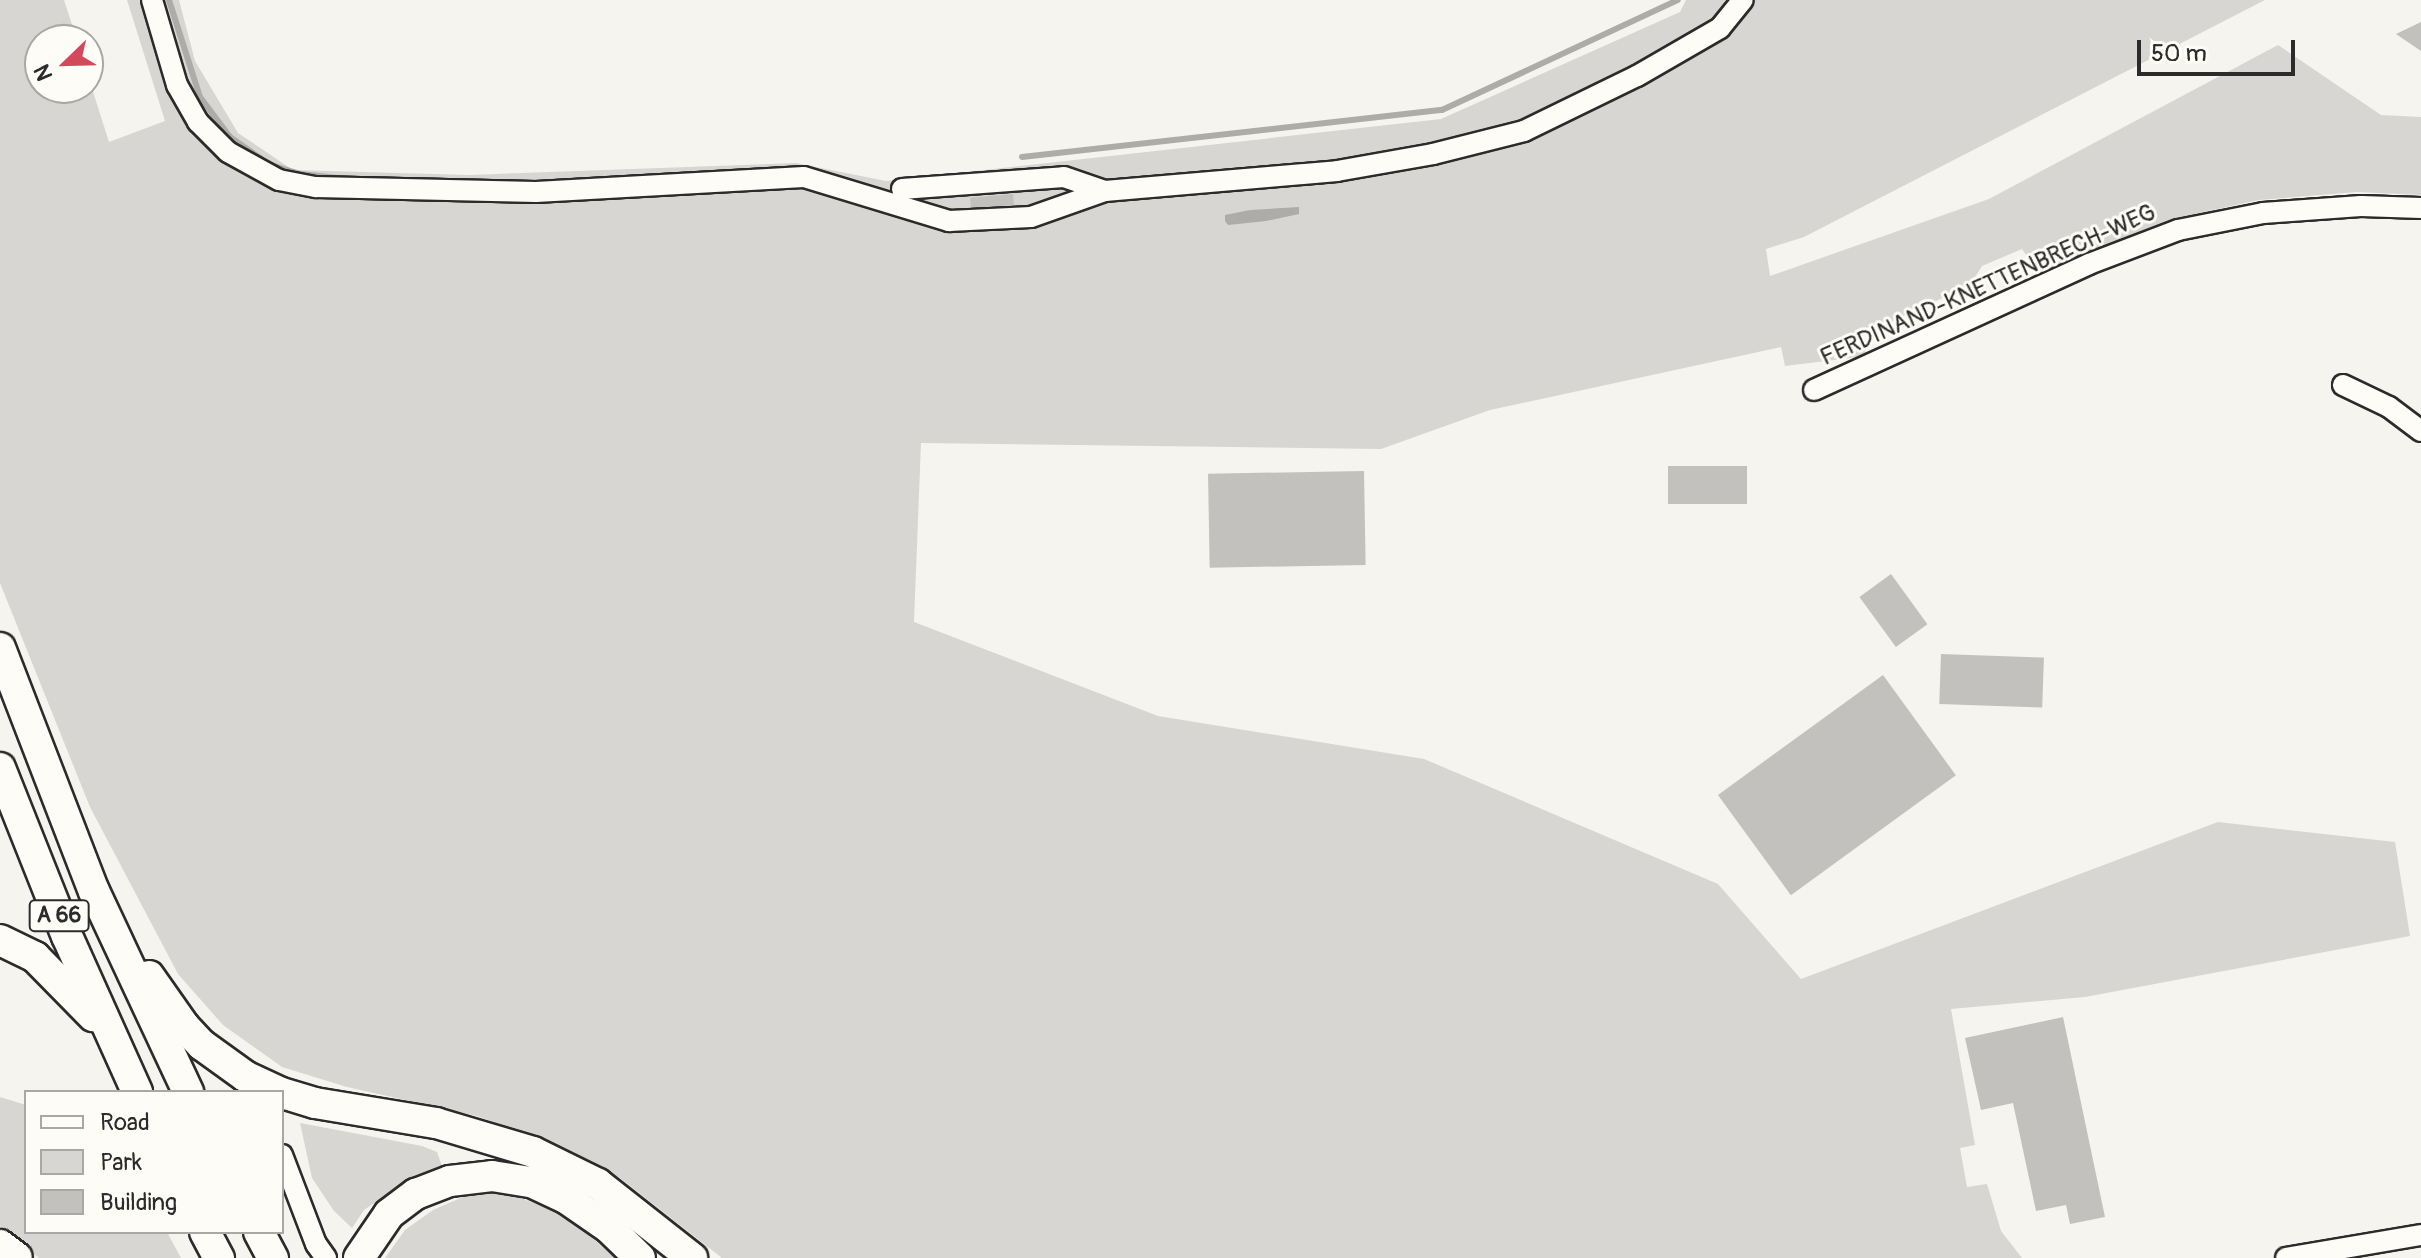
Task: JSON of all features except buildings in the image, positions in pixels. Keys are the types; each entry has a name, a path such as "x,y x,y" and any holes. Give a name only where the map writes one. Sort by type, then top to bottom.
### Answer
{"highway":[{"name":"A 66","path":"0,648 94,891 187,1090"},
{"name":"A 66","path":"0,768 67,936 136,1090"},
{"path":"94,891 184,1026 222,1061 268,1090"},
{"path":"0,940 35,957 48,969 88,1011 122,1061"},
{"path":"284,1100 436,1123 533,1152 598,1184 692,1258"},
{"path":"359,1258 389,1214 416,1194 450,1181 492,1176 531,1182 567,1199 609,1228 640,1258"},
{"path":"206,1234 219,1258"},
{"path":"260,1234 273,1258"},
{"path":"0,1245 17,1258"}],"street":[{"path":"152,0 177,85 198,122 212,138 245,164 297,185 536,192 804,177 949,221 1031,217 1105,191 1337,171 1433,154 1524,131 1720,28 1743,0"},
{"path":"902,189 1064,177 1105,191"},
{"name":"FERDINAND-KNETTENBRECH-WEG","path":"1814,390 2089,264 2178,230 2263,213 2361,206 2421,208"},
{"path":"2343,385 2389,407 2421,431"},
{"path":"284,1160 316,1244 326,1258"},
{"path":"2286,1258 2421,1235"}],"green space":[{"path":"0,0 64,0 72,24 24,24 24,104 97,104 109,142 165,121 127,0 179,0 195,61 238,133 293,170 469,175 796,163 886,181 1441,119 1680,12 1686,0 2265,0 1804,237 1766,249 1770,276 1989,199 2278,45 2381,115 2421,117 2421,195 2357,192 2259,200 2171,219 2083,253 2041,276 2022,249 1982,266 1970,285 1860,337 1867,356 1785,366 1781,347 1490,410 1381,449 921,443 914,622 1158,716 1424,759 1718,884 1801,979 2218,822 2395,842 2410,936 2085,997 1951,1009 1975,1145 1960,1148 1967,1187 1987,1184 2001,1231 2022,1258 722,1258 620,1178 551,1143 477,1116 347,1087 282,1067 223,1025 178,974 90,807 0,583"},
{"path":"0,1097 24,1104 24,1234 168,1234 181,1258 39,1258 0,1226"},
{"path":"300,1123 422,1146 437,1152 443,1169 395,1189 364,1210 352,1228 334,1211 312,1178"},
{"path":"472,1193 511,1194 569,1217 615,1258 385,1258 405,1230 433,1210"}],"shaded area":[{"path":"1299,207 1299,214 1266,221 1228,225 1225,221 1225,215 1250,210"}],"waterway":[{"path":"169,0 200,97 230,137 261,159"},
{"path":"1022,157 1442,110 1678,0"},
{"path":"271,165 300,174 338,178"}]}
